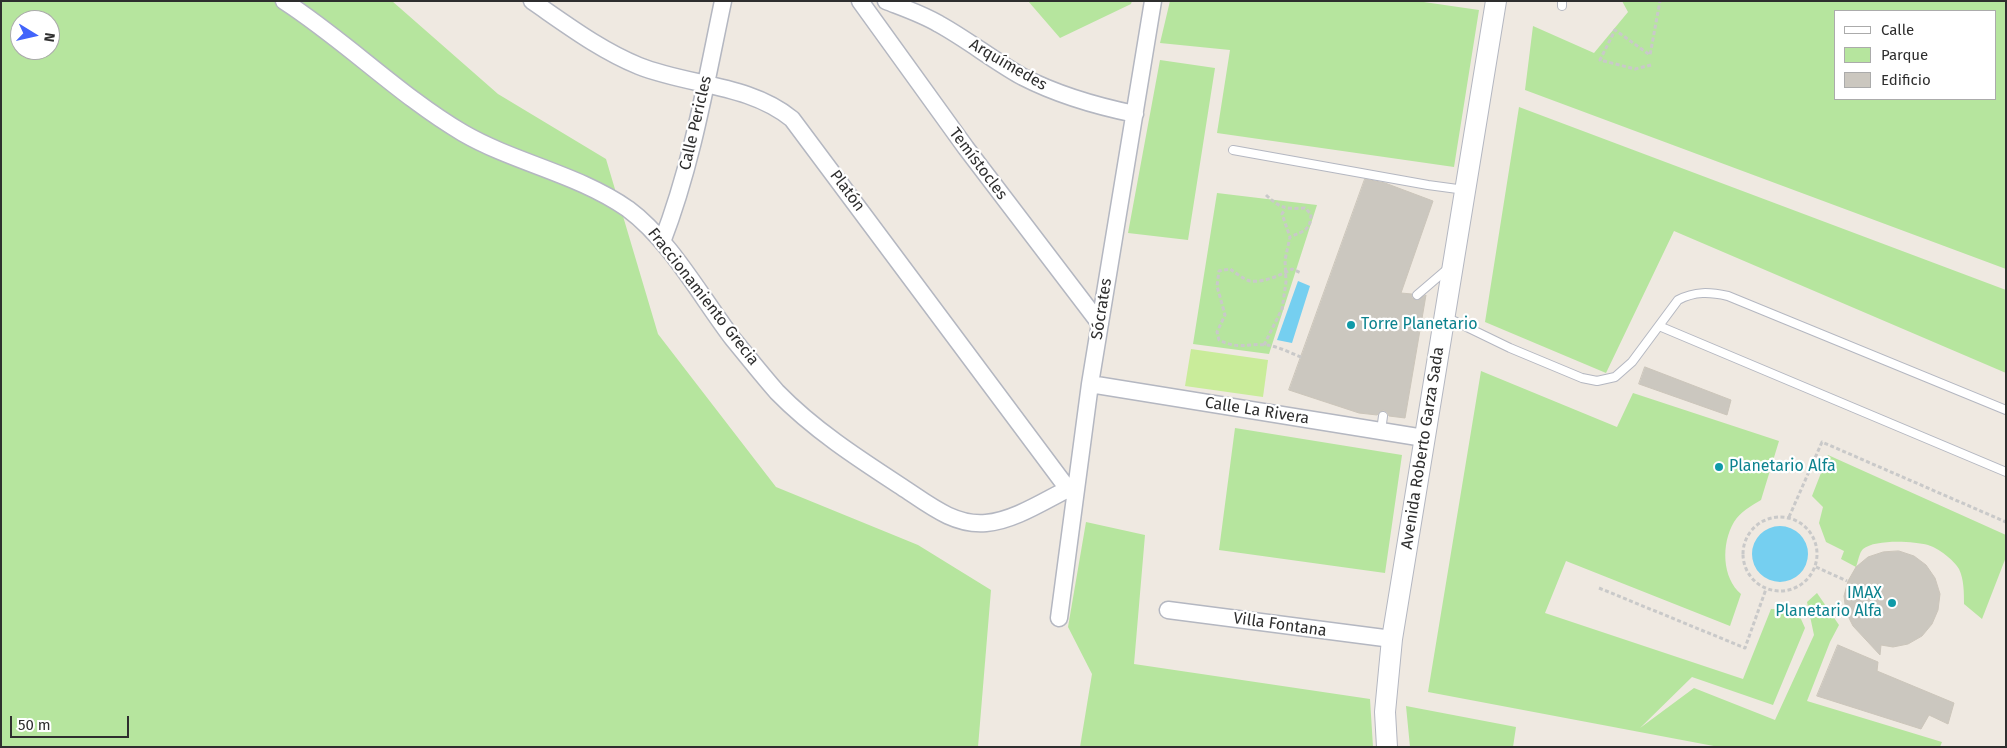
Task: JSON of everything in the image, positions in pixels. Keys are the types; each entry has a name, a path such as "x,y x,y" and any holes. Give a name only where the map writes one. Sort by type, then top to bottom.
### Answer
{"street":[{"name":"Fraccionamiento Grecia","path":"284,1 314,21 434,115 464,134 520,160 586,186 612,199 647,225 662,242 733,338 777,392 847,451 935,508 960,521 987,523 1014,515 1072,490"},
{"name":"Platón","path":"532,1 608,52 664,75 766,101 792,119 1072,490"},
{"name":"Calle Pericles","path":"662,242 685,175 723,1"},
{"name":"Temístocles","path":"860,1 966,148 1100,324"},
{"name":"Arquímedes","path":"886,1 939,24 1022,76 1052,90 1099,106 1135,114"},
{"name":"Sócrates","path":"1059,618 1072,490 1153,1"},
{"name":"Avenida Roberto Garza Sada","path":"1387,747 1385,712 1392,639 1496,1"},
{"name":"Calle La Rivera","path":"1090,384 1382,423 1424,438"},
{"name":"Villa Fontana","path":"1168,610 1392,639"}],"lane":[{"path":"1233,150 1465,190"},
{"path":"1417,295 1445,271 1452,270"},
{"path":"1444,317 1510,348 1582,378 1597,381 1615,377 1623,372 1678,300 1689,294 1714,293 1728,296 2006,410"},
{"path":"1659,326 2006,472"}],"path":[{"path":"1651,64 1635,69 1600,60 1615,30 1650,55 1660,1"},
{"path":"1266,195 1285,208 1305,208 1311,214 1311,224 1305,231 1290,237"},
{"path":"1264,345 1282,309 1286,282 1285,260 1290,237 1282,214 1285,208"},
{"path":"1300,357 1274,346 1231,346 1219,340 1217,332 1225,315 1217,286 1219,271 1230,269 1252,281 1286,273 1292,269 1301,273"},
{"path":"1789,517 1822,442 2006,522"},
{"path":"1776,516 1789,517 1801,522 1811,531 1816,542 1818,555 1816,567 1801,586 1778,592 1766,589 1756,583 1744,563 1743,551 1746,538 1754,527 1764,520 1776,516"},
{"path":"1816,567 1848,581"},
{"path":"1599,588 1744,648 1766,589"}],"green space":[{"path":"1,1 392,1 498,94 606,159 658,334 776,487 918,545 991,590 978,747 1,747"},
{"path":"1028,1 1132,1 1131,4 1060,38"},
{"path":"1170,1 1417,1 1479,10 1454,167 1217,133 1230,50 1160,43"},
{"path":"1622,1 2006,1 2006,269 1525,90 1533,26 1594,53 1628,12"},
{"path":"1160,60 1215,68 1188,240 1128,233"},
{"path":"1519,107 2006,290 2006,373 1674,231 1606,373 1485,322"},
{"path":"1217,193 1317,205 1269,354 1193,344"},
{"path":"1191,349 1268,360 1263,397 1185,386"},
{"path":"1481,371 1617,427 1633,393 1779,441 1761,500 1736,518 1727,540 1725,560 1727,570 1730,579 1741,594 1730,626 1566,561 1545,613 1743,679 1771,609 1797,610 1805,628 1773,705 1692,677 1640,728 1694,688 1775,720 1814,635 1807,602 1817,593 1839,625 1830,642 1807,701 1942,742 1940,747 1719,747 1428,692"},
{"path":"1235,428 1402,455 1385,573 1219,550"},
{"path":"1828,455 2006,535 2006,557 1982,619 1964,604 1963,582 1957,566 1945,555 1928,545 1885,542 1869,546 1863,549 1856,567 1841,559 1844,551 1826,542 1819,523 1823,507 1812,496"},
{"path":"1086,522 1145,535 1134,664 1370,699 1373,747 1080,747 1092,674 1068,627"},
{"path":"1406,706 1516,727 1513,747 1410,747"}],"water":[{"path":"1298,281 1310,286 1292,343 1277,340"},
{"path":"1780,526 1791,528 1800,534 1806,543 1808,554 1806,565 1800,574 1791,580 1780,582 1769,580 1760,574 1754,565 1752,554 1754,543 1760,534 1769,528"}],"building":[{"name":"Torre Planetario","path":"1365,179 1385,183 1433,201 1401,293 1412,294 1412,298 1416,300 1426,295 1405,418 1389,416 1383,410 1377,415 1359,413 1289,390"},
{"path":"1645,367 1731,400 1727,415 1639,384"},
{"name":"IMAX Planetario Alfa","path":"1899,551 1914,556 1926,565 1935,578 1940,594 1938,610 1932,624 1922,636 1908,644 1893,647 1881,645 1880,655 1853,626 1846,612 1844,596 1848,581 1856,567 1868,557 1883,552"},
{"path":"1838,645 1878,662 1877,671 1954,703 1948,724 1929,715 1921,729 1817,696"}],"place":[{"name":"Torre Planetario","path":"1351,325"},
{"name":"Planetario Alfa","path":"1719,467"},
{"name":"IMAX Planetario Alfa","path":"1892,603"}]}
